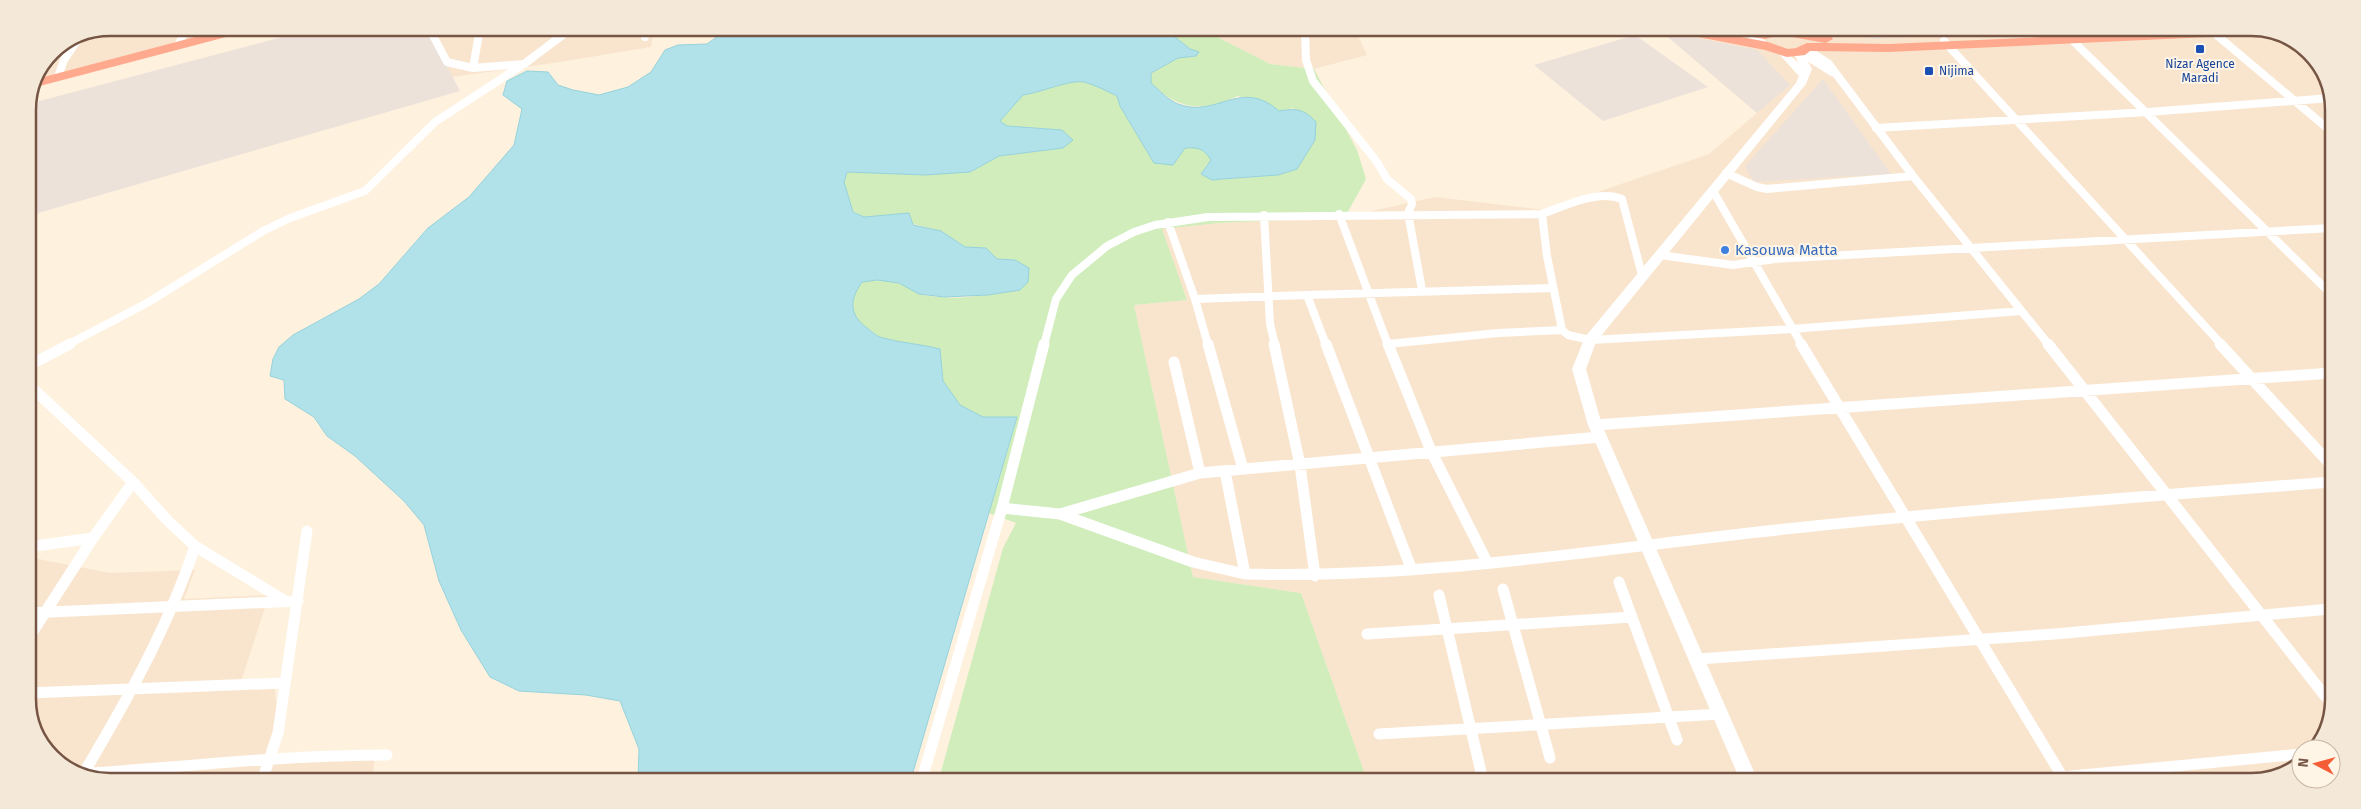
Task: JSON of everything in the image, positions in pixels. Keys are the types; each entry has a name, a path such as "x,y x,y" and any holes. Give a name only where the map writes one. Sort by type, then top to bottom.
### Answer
{"highway":[{"path":"42,82 212,36"},
{"path":"1770,36 1782,52 1802,48 1862,49 2058,36"},
{"path":"1791,36 1802,48"}],"street":[{"path":"178,45 183,36"},
{"path":"433,36 447,62 473,68 524,64"},
{"path":"473,68 479,36"},
{"path":"36,362 147,302 263,231 290,218 365,191 435,122 524,64 561,36"},
{"path":"1305,36 1306,60 1314,81 1387,179 1411,200 1412,204 1408,213 1422,290"},
{"path":"2058,36 2148,112 2325,288"},
{"path":"2219,36 2325,126"},
{"path":"1946,43 2325,458"},
{"path":"58,77 64,60 73,47"},
{"path":"1802,48 1833,72 1913,176 1973,249 2325,696"},
{"path":"1746,773 1698,659 1597,431 1581,382 1579,369 1590,340 1801,84 1807,70 1802,48"},
{"path":"1782,52 1805,76"},
{"path":"1876,128 2018,121 2324,98"},
{"path":"1726,173 1757,187 1767,188 1913,176"},
{"path":"1713,191 1792,330 1981,639 2060,773"},
{"path":"924,773 1002,508 1056,299 1062,286 1081,267 1118,241 1147,227 1168,222 1208,217 1408,213 1542,214 1607,195 1618,196 1622,199 1642,275"},
{"path":"1339,214 1367,293 1431,451 1487,562"},
{"path":"1542,214 1552,288 1562,330 1568,335 1590,340 1792,330 2021,311"},
{"path":"1264,215 1270,295 1270,324 1300,465 1315,576"},
{"path":"1168,222 1195,299 1242,469"},
{"path":"1660,255 1718,264 1752,262 1775,258 1973,249 2325,228"},
{"path":"1195,299 1422,290 1552,288"},
{"path":"1307,295 1411,568"},
{"path":"1388,344 1498,333 1562,330"},
{"path":"1174,362 1200,473"},
{"path":"1060,514 1200,473 1225,470 1300,465 1597,431 1841,408 2325,373"},
{"path":"36,391 133,482 168,521 195,546 285,601"},
{"path":"1225,470 1245,574"},
{"path":"36,626 93,538 133,482"},
{"path":"1002,508 1060,514 1193,562 1245,574 1315,576 1487,562 1906,516 2325,482"},
{"path":"264,773 278,733 307,531"},
{"path":"36,546 93,538"},
{"path":"85,768 131,690 173,607 195,546"},
{"path":"1619,582 1677,740"},
{"path":"1503,588 1550,758"},
{"path":"1439,595 1469,729 1481,773"},
{"path":"36,613 298,601"},
{"path":"1698,659 1981,639 2325,610"},
{"path":"1367,634 1632,617"},
{"path":"36,693 284,683"},
{"path":"1380,734 1721,714"},
{"path":"109,773 267,761 317,755 387,755"},
{"path":"2121,773 2291,755"}],"shaded area":[{"path":"110,36 210,36 43,80 58,58 69,49 82,42 96,38"},
{"path":"287,36 431,36 460,91 36,214 37,102"},
{"path":"426,36 652,36 651,47 444,78"},
{"path":"1216,36 1358,36 1367,55 1314,69 1270,64"},
{"path":"1636,36 1708,87 1603,121 1534,65"},
{"path":"1667,36 2251,36 2275,40 2288,46 2310,65 2321,86 2325,105 2325,699 2321,723 2313,739 2291,739 2291,761 2275,769 2251,773 1365,773 1301,593 1193,577 1134,305 1187,300 1161,229 1219,223 1345,217 1435,197 1545,210 1709,154 1757,113"},
{"path":"1667,36 1686,36 1757,50 1790,85 1757,113"},
{"path":"1856,36 1944,36 1874,39"},
{"path":"1823,79 1891,174 1754,182 1745,166"},
{"path":"36,559 110,573 195,570 184,599 269,595 240,685 274,685 281,737 270,763 375,752 373,773 110,773 86,769 77,765 65,758 51,744 42,727 36,704"}],"green space":[{"path":"1174,36 1216,36 1270,64 1314,69 1357,150 1366,179 1345,217 1219,223 1162,229 1187,300 1134,305 1193,577 1301,593 1365,773 941,773 1003,548 1016,523 989,513 1017,417 983,417 960,405 943,381 940,349 890,340 879,336 856,317 852,306 862,282 876,280 895,282 920,294 957,298 1020,290 1015,260 997,259 986,248 965,247 941,231 882,216 864,217 853,211 844,182 847,171 970,172 999,156 1063,148 1062,130 1006,126 1000,121 1023,95 1078,81 1101,88 1117,96 1120,106 1154,163 1178,150 1198,147 1204,150 1211,160 1205,167 1212,180 1278,175 1297,169 1294,108 1279,111 1238,96 1213,105 1191,106 1171,99 1150,82 1151,73 1178,58 1196,56"}],"water":[{"path":"718,36 1174,36 1190,49 1199,52 1196,56 1178,58 1151,73 1151,83 1174,102 1192,107 1205,107 1240,98 1252,98 1265,102 1279,111 1295,110 1304,112 1316,122 1315,140 1297,169 1278,175 1212,180 1201,174 1211,160 1206,153 1198,148 1185,148 1173,165 1154,163 1120,106 1117,96 1084,82 1078,82 1063,84 1023,95 1000,121 1007,126 1062,130 1073,140 1063,148 999,156 970,172 925,175 847,172 844,182 853,212 864,217 909,213 913,225 941,231 965,247 986,248 997,259 1015,260 1029,268 1028,282 1020,290 988,295 944,297 919,294 899,283 877,280 862,282 853,300 854,312 861,323 879,336 890,340 940,349 943,381 960,405 983,417 1017,417 913,773 638,773 639,749 620,701 586,695 519,691 490,677 461,630 439,581 424,525 404,501 355,456 327,436 314,417 285,399 284,380 270,376 273,359 279,347 293,335 359,299 379,284 428,228 469,197 514,145 522,109 503,95 507,81 527,71 548,72 558,85 599,95 628,87 651,72 665,50 678,45 707,44"}],"place":[{"name":"Nizar Agence Maradi","path":"2200,49"},
{"name":"Nijima","path":"1929,71"},
{"name":"Kasouwa Matta","path":"1725,250"}]}
